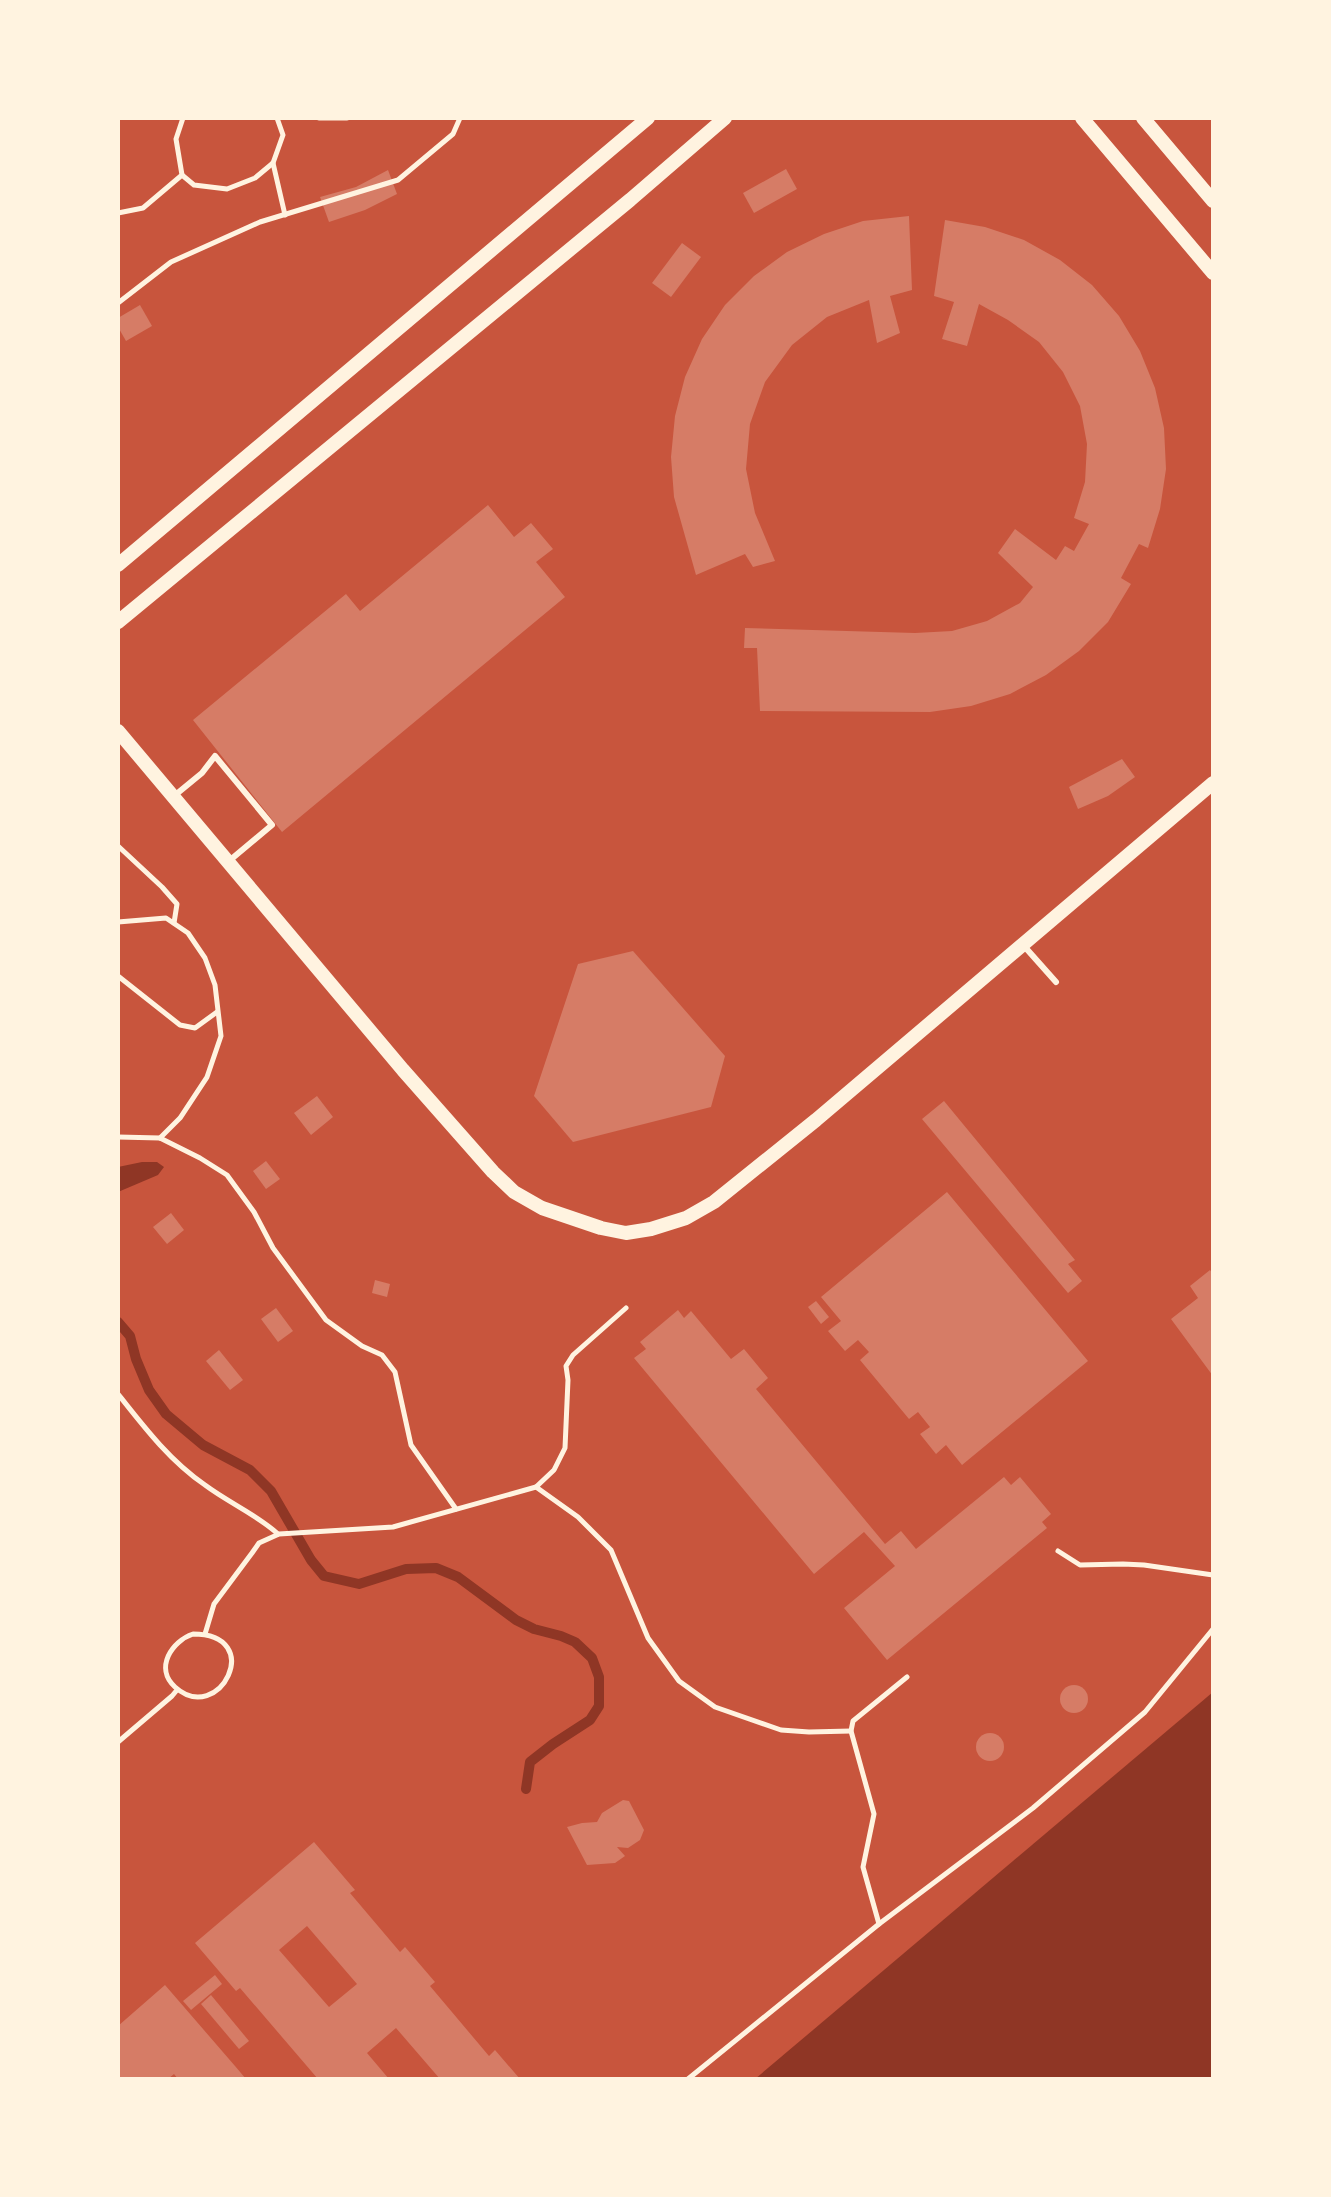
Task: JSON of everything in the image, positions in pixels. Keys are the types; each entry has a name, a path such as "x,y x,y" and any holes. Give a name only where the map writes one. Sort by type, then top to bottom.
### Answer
{"street":[{"path":"118,565 648,118"},
{"path":"118,622 630,200 725,118"},
{"path":"1082,118 1213,273"},
{"path":"1143,118 1213,201"},
{"path":"118,731 403,1070 493,1172 514,1192 542,1208 590,1225 626,1233 686,1218 714,1202 816,1120 1213,783"}],"lane":[{"path":"174,796 202,773 215,756 272,825 228,861"},
{"path":"1023,944 1056,982"}],"path":[{"path":"183,118 176,139 182,175 194,185 227,189 255,178 273,163 283,135 277,118"},
{"path":"319,118 347,118"},
{"path":"118,303 171,262 260,222 398,180 453,134 460,118"},
{"path":"273,163 285,215"},
{"path":"118,213 143,208 182,175"},
{"path":"118,846 177,904 174,923"},
{"path":"118,922 166,918 174,923 188,933 205,958 215,985 221,1036 207,1077 180,1118 160,1138"},
{"path":"118,976 180,1025 195,1028 218,1011"},
{"path":"118,1137 160,1138 227,1175 254,1212 273,1248 326,1320 362,1346 382,1355 395,1372 411,1445 456,1509"},
{"path":"205,1634 214,1604 259,1543 279,1534 393,1527 536,1487 554,1470 565,1448 566,1366 573,1355 626,1308"},
{"path":"118,1394 165,1452 205,1486 262,1519 279,1534"},
{"path":"536,1487 578,1517 611,1550 648,1638 679,1681 715,1707 781,1730 851,1731"},
{"path":"1058,1551 1080,1565 1144,1565 1213,1575"},
{"path":"688,2079 879,1924 1033,1808 1145,1712 1213,1629"},
{"path":"193,1634 205,1634 225,1644 231,1654 231,1672 218,1690 198,1697 177,1689 169,1678 166,1666 173,1645 193,1634"},
{"path":"879,1924 863,1867 874,1814 851,1731 853,1721 907,1677"},
{"path":"118,1742 177,1689"}],"shaded area":[{"path":"157,1162 164,1167 158,1175 118,1192 118,1167"},
{"path":"1213,1692 1213,2079 755,2079"}],"building":[{"path":"786,169 797,189 754,213 743,193"},
{"path":"388,170 397,194 365,210 329,222 320,197 356,187"},
{"path":"909,216 912,290 890,296 900,333 877,343 869,300 827,317 792,345 765,382 750,424 746,469 755,513 775,561 753,567 745,554 696,575 674,497 671,457 675,416 685,377 702,339 725,305 754,276 787,252 824,234 863,221"},
{"path":"945,220 985,227 1024,240 1060,260 1092,285 1119,316 1140,351 1155,388 1164,428 1166,469 1160,509 1148,548 1139,544 1121,578 1131,584 1108,622 1079,651 1046,675 1010,694 971,706 930,712 760,711 757,648 744,648 745,628 915,633 952,631 987,621 1020,603 1033,587 998,553 1015,529 1056,560 1065,546 1074,551 1089,524 1074,518 1085,482 1087,444 1080,406 1063,372 1039,342 979,304 967,346 942,339 954,302 934,296"},
{"path":"682,243 701,257 671,297 652,283"},
{"path":"140,305 152,326 126,341 118,327 118,318"},
{"path":"488,505 514,537 531,523 553,549 536,562 565,597 282,832 193,720 346,594 360,611"},
{"path":"1122,759 1135,777 1108,796 1078,809 1069,787"},
{"path":"633,951 725,1056 711,1107 573,1142 534,1096 578,964"},
{"path":"317,1096 333,1117 311,1135 294,1113"},
{"path":"944,1101 1075,1260 1068,1264 1082,1281 1068,1293 922,1119"},
{"path":"266,1161 280,1179 266,1189 253,1171"},
{"path":"947,1192 1088,1361 962,1465 946,1445 936,1454 920,1434 930,1427 918,1412 909,1419 860,1360 869,1352 858,1340 845,1351 828,1331 841,1321 821,1297"},
{"path":"171,1213 184,1230 167,1244 153,1227"},
{"path":"1210,1270 1213,1274 1213,1376 1171,1319 1198,1298 1190,1286"},
{"path":"375,1280 390,1284 387,1297 372,1293"},
{"path":"816,1301 829,1317 821,1324 808,1307"},
{"path":"276,1308 293,1331 278,1342 261,1319"},
{"path":"678,1310 684,1318 691,1311 731,1359 744,1349 768,1378 756,1389 885,1544 901,1531 916,1549 1004,1477 1011,1485 1020,1477 1051,1514 1042,1522 1047,1528 887,1660 844,1608 895,1566 864,1532 814,1574 634,1358 646,1349 640,1342"},
{"path":"219,1350 243,1380 230,1390 206,1361"},
{"path":"1074,1685 1084,1689 1088,1699 1084,1709 1074,1713 1064,1709 1060,1699 1064,1689"},
{"path":"990,1733 1000,1737 1004,1747 1000,1757 990,1761 980,1757 976,1747 980,1737"},
{"path":"623,1800 629,1801 644,1830 640,1840 628,1848 617,1847 625,1856 615,1863 587,1865 567,1827 597,1822 602,1813"},
{"path":"314,1842 355,1890 350,1893 400,1952 405,1947 435,1982 430,1986 489,2056 495,2050 520,2079 440,2079 396,2028 367,2053 389,2079 318,2079 240,1988 236,1991 195,1943","holes":["307,1926 357,1984 329,2007 279,1950"]},
{"path":"215,1975 222,1984 191,2010 183,2001"},
{"path":"165,1985 246,2079 178,2079 174,2074 168,2079 118,2079 118,2026"},
{"path":"211,1995 249,2041 239,2049 201,2004"}],"waterway":[{"path":"118,1322 130,1336 149,1390 166,1414 203,1445 250,1470 271,1491 311,1560 324,1576 359,1584 406,1569 436,1568 458,1577 516,1620 575,1642 592,1658 599,1677 599,1706 590,1720 530,1762 526,1789"}]}
